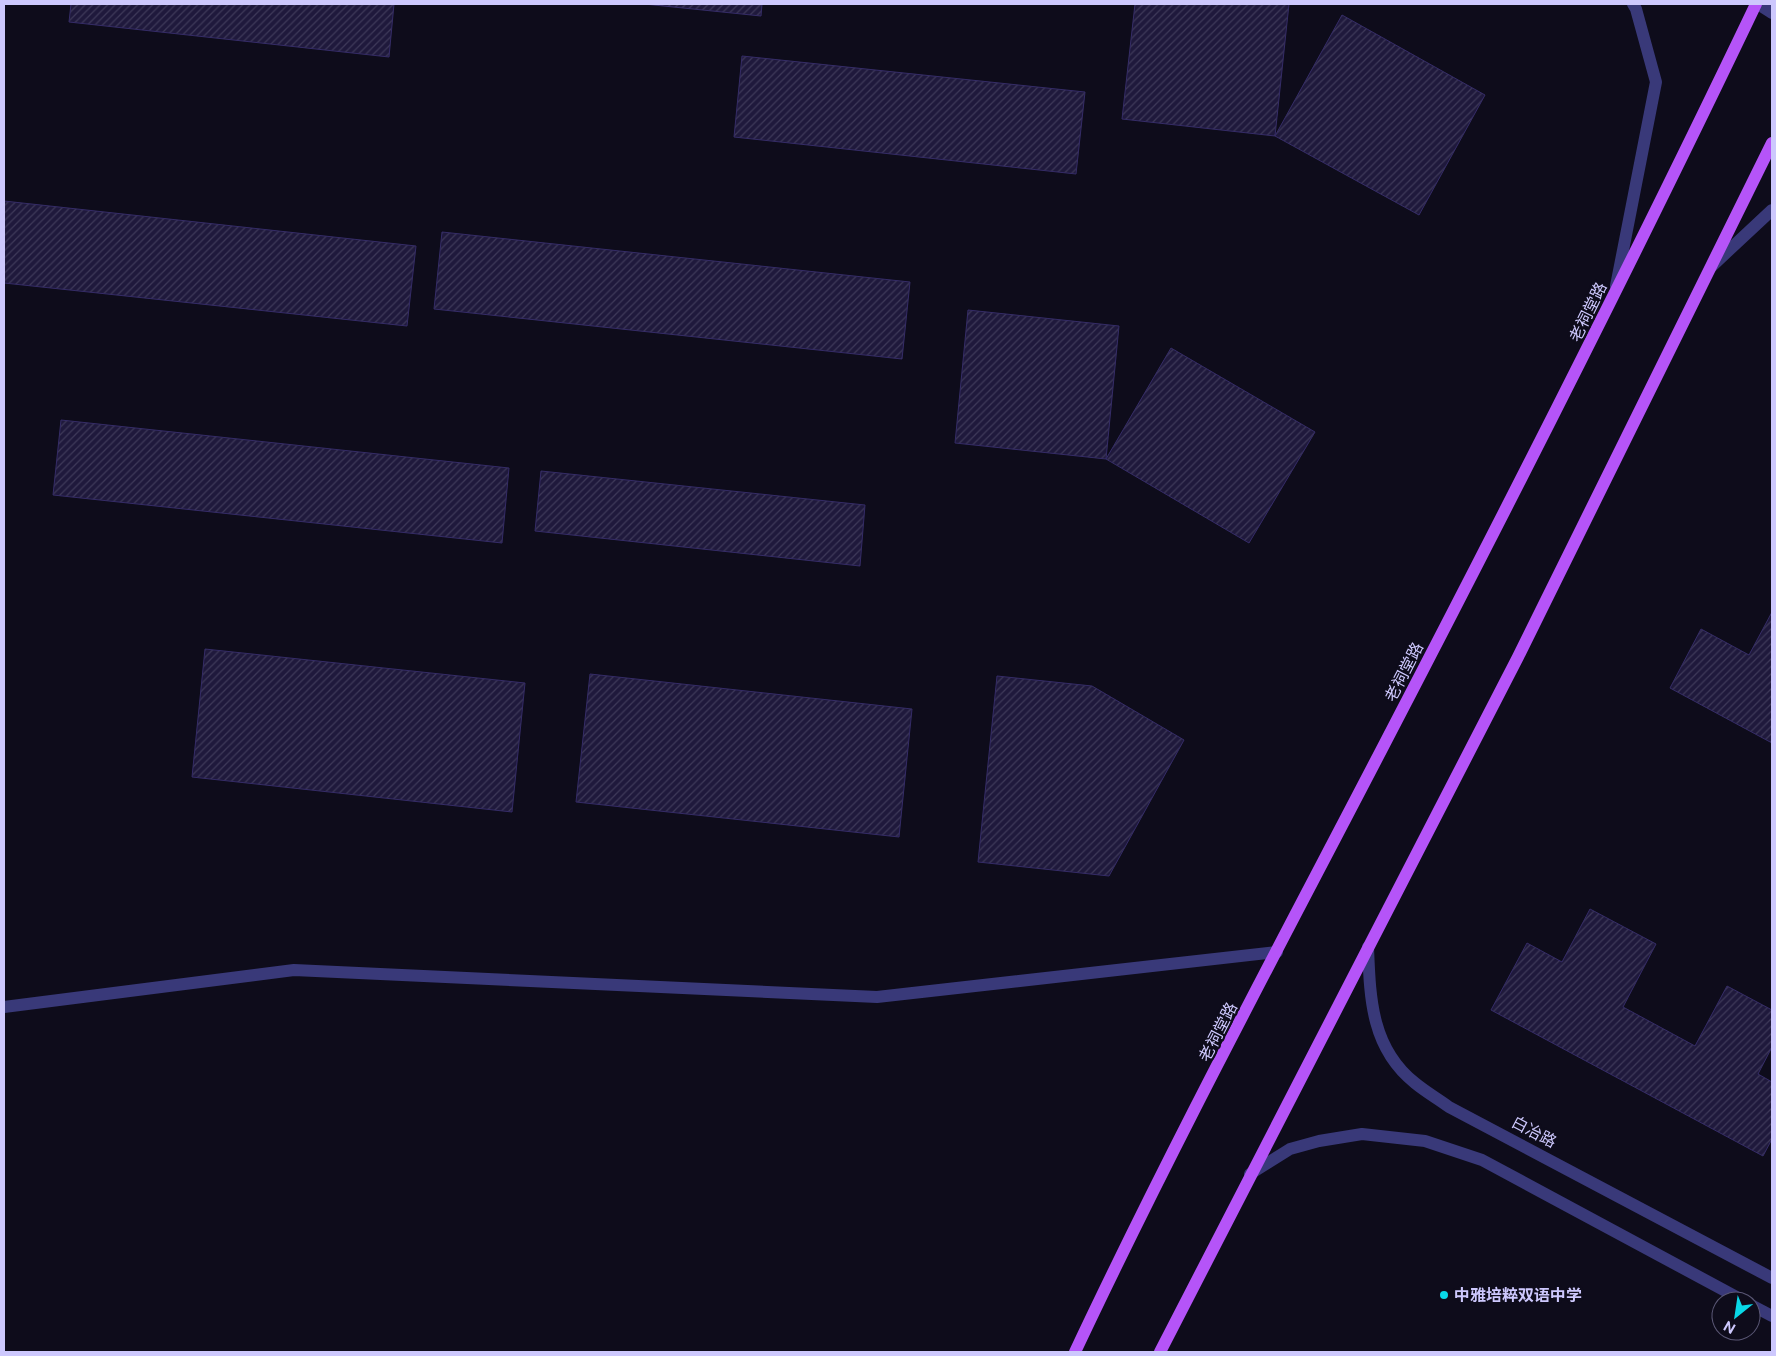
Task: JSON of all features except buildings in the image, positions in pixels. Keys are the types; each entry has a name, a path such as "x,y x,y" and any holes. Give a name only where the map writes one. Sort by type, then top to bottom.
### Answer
{"main road":[{"name":"老祠堂路","path":"1075,1352 1105,1288 1485,551 1614,296 1757,4"},
{"path":"1160,1352 1605,484 1772,144"}],"street":[{"path":"1614,296 1656,82 1633,4"},
{"path":"1757,4 1772,13"},
{"path":"1712,266 1772,210"},
{"name":"白冶路","path":"1368,947 1374,1021 1390,1057 1413,1082 1450,1107 1772,1278"},
{"path":"4,1007 294,970 877,997 1277,952"},
{"path":"1250,1174 1290,1149 1318,1141 1362,1134 1426,1141 1482,1160 1725,1291"}],"place":[{"name":"中雅培粹双语中学","path":"1444,1295"}]}
